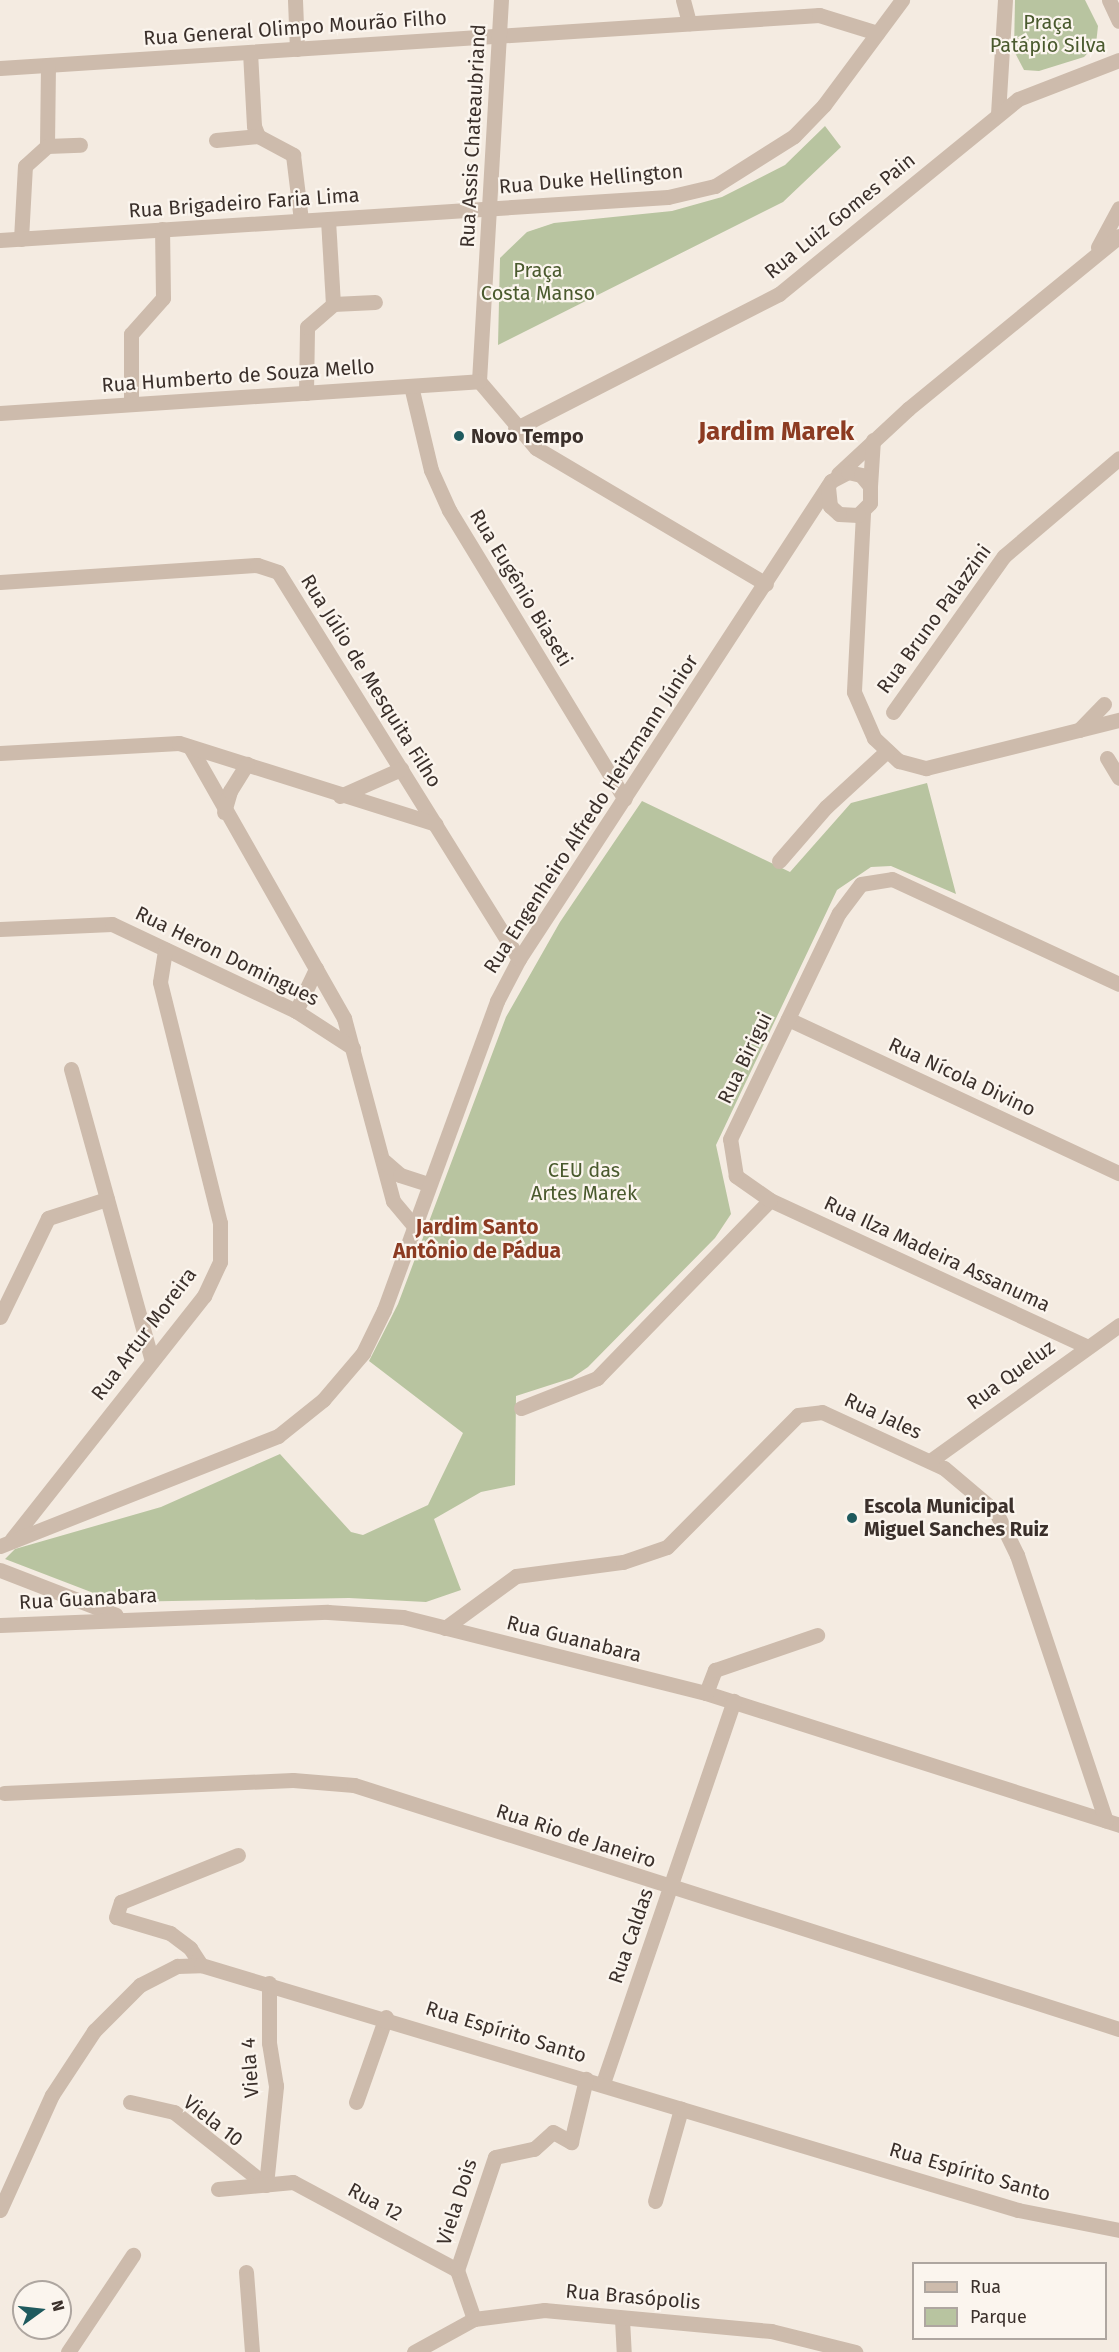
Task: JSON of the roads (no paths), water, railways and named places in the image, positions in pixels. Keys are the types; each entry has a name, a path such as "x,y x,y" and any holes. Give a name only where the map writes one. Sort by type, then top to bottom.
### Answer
{"street":[{"path":"295,0 297,49"},
{"name":"Rua Assis Chateaubriand","path":"479,381 501,35 501,0"},
{"path":"683,0 689,23"},
{"name":"Rua Duke Hellington","path":"490,208 668,197 715,186 794,136 902,0"},
{"path":"998,114 1005,0"},
{"path":"1109,0 1119,21"},
{"name":"Rua General Olimpo Mourão Filho","path":"0,68 819,15 878,33"},
{"path":"250,52 258,136"},
{"name":"Rua Luiz Gomes Pain","path":"515,429 720,329 801,281 998,114 1059,80 1119,60"},
{"path":"21,239 22,174 47,146 48,65"},
{"path":"216,140 258,136 294,155 301,220"},
{"path":"47,146 80,145"},
{"name":"Rua Brigadeiro Faria Lima","path":"0,240 490,208"},
{"name":"Rua Engenheiro Alfredo Heitzmann Júnior","path":"1093,255 1119,208"},
{"path":"328,219 333,304"},
{"path":"131,405 131,334 162,298 162,229"},
{"name":"Rua Engenheiro Alfredo Heitzmann Júnior","path":"6,1543 236,1456 302,1419 363,1353 519,959 766,584 801,526 832,481 873,440 1093,255 1119,236"},
{"path":"306,393 307,327 333,304 375,302"},
{"path":"479,381 515,429 559,464 766,584"},
{"name":"Rua Humberto de Souza Mello","path":"0,413 479,381"},
{"name":"Rua Eugênio Biaseti","path":"411,386 431,470 449,510 625,799"},
{"path":"857,515 870,503 873,440"},
{"name":"Rua Bruno Palazzini","path":"893,712 1004,556 1119,458"},
{"path":"857,515 834,511 832,481 855,472 870,486"},
{"name":"Rua Engenheiro Alfredo Heitzmann Júnior","path":"801,526 815,512 834,511"},
{"path":"857,515 863,557 854,692 859,714 886,751 914,769 926,768 1119,720"},
{"name":"Rua Júlio de Mesquita Filho","path":"0,582 268,566 285,580 519,959"},
{"path":"1079,730 1104,704"},
{"path":"0,753 167,742 247,764 340,796 436,825"},
{"path":"190,747 224,813 316,969 355,1050 397,1211 414,1226"},
{"path":"779,861 826,807 886,751"},
{"path":"1107,758 1119,778"},
{"path":"224,813 230,791 247,764"},
{"path":"340,796 375,785 401,769"},
{"name":"Rua Birigui","path":"770,1200 735,1176 730,1138 850,895 873,880 892,879 1119,984"},
{"name":"Rua Heron Domingues","path":"0,929 95,921 130,931 296,1011 355,1050"},
{"name":"Rua Artur Moreira","path":"6,1543 212,1284 222,1243 160,981 165,949"},
{"path":"296,1011 316,969"},
{"name":"Rua Nícola Divino","path":"788,1019 1119,1173"},
{"path":"70,1069 152,1361"},
{"path":"384,1161 400,1175 428,1184"},
{"path":"0,1317 48,1218 107,1199"},
{"path":"521,1408 597,1378 770,1200"},
{"name":"Rua Ilza Madeira Assanuma","path":"770,1200 1086,1346"},
{"name":"Rua Queluz","path":"930,1461 1086,1346 1119,1325"},
{"name":"Rua Jales","path":"445,1628 516,1576 623,1562 667,1547 798,1415 808,1411 836,1416 930,1461 975,1489 996,1512 1021,1566 1113,1823"},
{"path":"0,1570 122,1617"},
{"name":"Rua Guanabara","path":"0,1625 122,1617 351,1613 445,1628 734,1701 1113,1823"},
{"path":"706,1693 715,1670 817,1635"},
{"name":"Rua Caldas","path":"603,2083 734,1701"},
{"name":"Rua Rio de Janeiro","path":"4,1793 293,1780 346,1784 669,1889 1119,2029"},
{"path":"201,1965 190,1948 170,1933 116,1917 121,1902 238,1855"},
{"name":"Rua Espírito Santo","path":"0,2210 52,2095 94,2031 140,1984 177,1966 201,1965 386,2017 681,2109 1018,2210 1119,2230"},
{"name":"Viela 4","path":"266,2185 276,2086 269,2043 269,1983"},
{"path":"356,2102 386,2017"},
{"name":"Viela Dois","path":"457,2270 495,2157 534,2149 553,2132 571,2142 586,2079"},
{"name":"Viela 10","path":"130,2102 174,2112 266,2185"},
{"path":"655,2201 681,2109"},
{"name":"Rua 12","path":"218,2189 293,2182 457,2270"},
{"path":"68,2352 133,2255"},
{"path":"457,2270 474,2319"},
{"path":"246,2272 252,2352"},
{"name":"Rua Brasópolis","path":"421,2350 474,2319 544,2310 771,2331 855,2352"},
{"path":"622,2319 624,2352"}],"place":[{"name":"Novo Tempo","path":"459,436"},
{"name":"Escola Municipal Miguel Sanches Ruiz","path":"852,1518"}],"district":[{"name":"Jardim Marek","path":"776,432"},
{"name":"Jardim Santo Antônio de Pádua","path":"477,1239"}],"park label":[{"name":"Praça Patápio Silva","path":"1048,34"},
{"name":"Praça Costa Manso","path":"538,282"},
{"name":"CEU das Artes Marek","path":"584,1182"}]}
